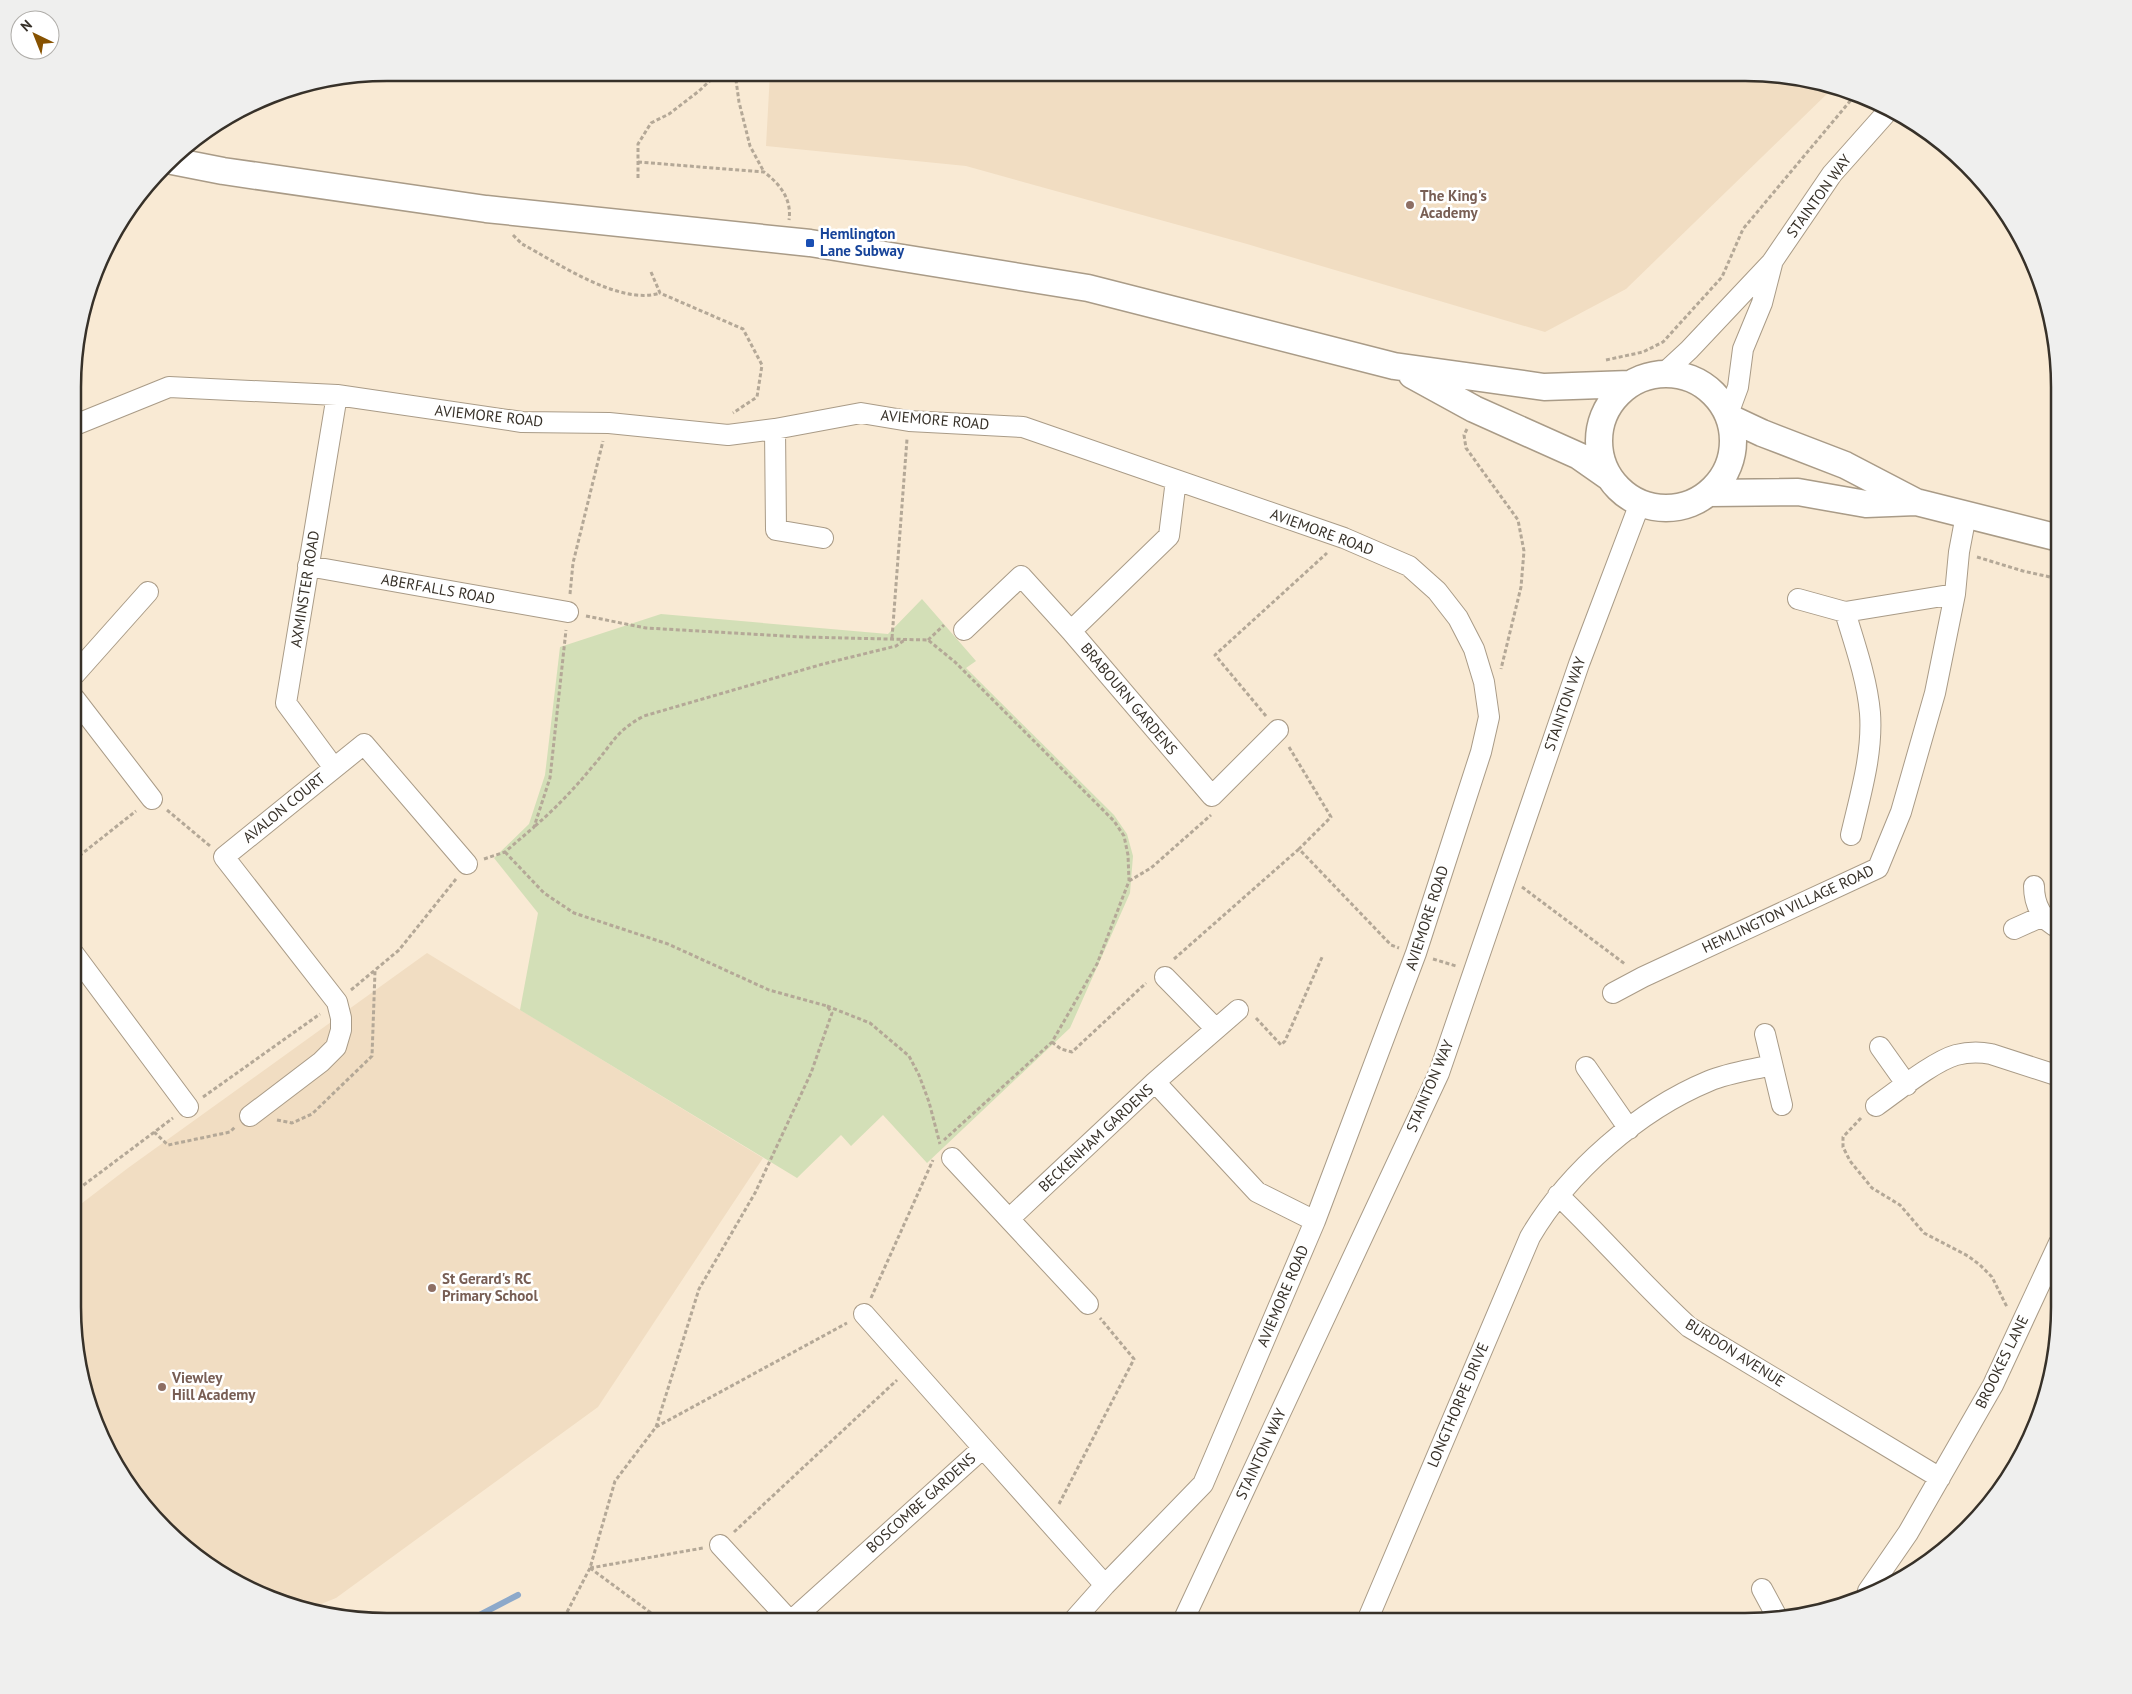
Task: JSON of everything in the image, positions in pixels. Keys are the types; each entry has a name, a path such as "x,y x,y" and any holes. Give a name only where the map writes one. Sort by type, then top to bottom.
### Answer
{"main road":[{"path":"181,162 223,171 486,209 787,240 1088,288 1394,366 1544,387 1630,384"},
{"path":"174,168 223,171"},
{"path":"1394,366 1474,409 1579,456 1609,477 1622,492 1640,504 1658,508 1676,508 1693,503 1709,493 1726,472 1733,446 1729,416"},
{"path":"1609,477 1600,453 1600,428 1610,404 1630,384 1644,377 1663,374 1689,378 1712,392 1729,416 1762,433 1845,466 1916,502 2051,536"},
{"path":"1709,493 1798,492 1866,504 1916,502"}],"street":[{"name":"STAINTON WAY","path":"1663,374 1689,350 1772,262 1832,174 1884,115"},
{"name":"STAINTON WAY","path":"1729,416 1738,387 1743,349 1762,303 1772,262"},
{"name":"AVIEMORE ROAD","path":"81,423 169,387 337,395 522,422 609,423 728,435 775,429 861,413 909,421 1023,427 1344,538 1409,566 1437,591 1458,618 1474,649 1484,682 1489,717 1481,752 1416,953 1315,1221 1203,1484 1080,1613"},
{"name":"AXMINSTER ROAD","path":"334,768 286,703 337,395"},
{"path":"775,429 776,530 823,538"},
{"name":"BRABOURN GARDENS","path":"1176,480 1169,536 1071,631 1212,796"},
{"name":"STAINTON WAY","path":"1187,1613 1439,1073 1472,971 1578,664 1640,504"},
{"name":"HEMLINGTON VILLAGE ROAD","path":"1613,993 1643,977 1878,868 1901,812 1935,694 1955,594 1959,552 1966,515"},
{"name":"ABERFALLS ROAD","path":"308,566 568,612"},
{"path":"964,630 1021,576 1071,631"},
{"path":"81,666 148,592"},
{"path":"1798,599 1845,612 1955,594"},
{"path":"1845,612 1867,691 1870,714 1867,760 1851,835"},
{"path":"81,708 152,798"},
{"path":"1212,796 1278,730"},
{"name":"AVALON COURT","path":"224,857 364,744 467,864"},
{"path":"224,857 337,1002 341,1018 342,1030 336,1047 321,1062 250,1116"},
{"path":"2034,886 2036,900 2042,916 2051,924"},
{"path":"2014,929 2042,916"},
{"path":"81,967 188,1107"},
{"path":"1162,973 1216,1029"},
{"path":"1155,1082 1238,1010"},
{"path":"1765,1034 1782,1105"},
{"path":"1880,1047 1907,1085"},
{"path":"1876,1106 1942,1061 1956,1055 1980,1052 1992,1054 2051,1073"},
{"name":"LONGTHORPE DRIVE","path":"1370,1613 1530,1237 1558,1194 1579,1171 1629,1129 1685,1092 1711,1080 1772,1065"},
{"path":"1586,1067 1629,1129"},
{"name":"BECKENHAM GARDENS","path":"1009,1219 1155,1082 1257,1192 1315,1221"},
{"path":"946,1151 1088,1304"},
{"name":"BURDON AVENUE","path":"1558,1194 1602,1238 1658,1299 1689,1327 1940,1478"},
{"name":"BROOKES LANE","path":"1873,1584 1908,1533 1993,1385 2051,1260"},
{"path":"864,1314 983,1448"},
{"name":"BOSCOMBE GARDENS","path":"800,1613 983,1448 1105,1585"},
{"name":"BOSCOMBE GARDENS","path":"720,1546 783,1613"},
{"path":"1762,1589 1774,1611"}],"path":[{"path":"638,178 638,144 650,123 669,114 700,91 710,81"},
{"path":"736,81 739,102 750,146 764,172 778,182 790,209 787,240"},
{"path":"1603,360 1643,352 1663,342 1722,278 1743,229 1850,101"},
{"path":"638,162 764,172"},
{"path":"486,209 522,244 596,285 647,298 660,293"},
{"path":"651,272 660,293 743,329 762,365 757,397 732,414"},
{"path":"1474,409 1464,435 1466,448 1518,520 1524,551 1521,588 1503,665 1499,678 1484,682"},
{"path":"892,638 909,421"},
{"path":"534,827 550,778 573,563 597,462 609,423"},
{"path":"1052,1042 1061,1049 1072,1052 1299,849 1331,817 1278,730 1215,655 1344,538"},
{"path":"1959,552 2051,577"},
{"path":"568,612 646,628 803,637 928,640 955,662 1114,820 1124,836 1128,855 1129,881 1096,964 1052,1042 946,1151 864,1314 656,1427"},
{"path":"81,1188 188,1107 337,1002 399,950 467,864 505,852 534,827 560,804 627,725 644,716 823,664 896,646 906,639"},
{"path":"1129,881 1151,868 1220,807 1212,796"},
{"path":"81,854 152,798 224,857"},
{"path":"1299,849 1391,945 1472,971"},
{"path":"505,852 544,893 574,913 668,944 769,990 827,1006 870,1024 908,1056 919,1075 946,1151"},
{"path":"1518,884 1643,977"},
{"path":"1238,1010 1244,1005 1281,1044 1285,1041 1323,955"},
{"path":"567,1613 590,1568 615,1481 656,1427 699,1289 755,1193 807,1081 832,1013 827,1006"},
{"path":"1876,1106 1843,1137 1844,1147 1850,1161 1872,1188 1900,1205 1924,1232 1968,1256 1980,1265 1992,1277 2006,1306 2023,1320"},
{"path":"1049,1523 1134,1359 1088,1304"},
{"path":"590,1568 720,1546 911,1367"},
{"path":"590,1568 651,1613"}],"shaded area":[{"name":"The King's Academy","path":"770,81 1744,81 1784,84 1828,93 1626,289 1545,332 1247,244 966,166 766,146"},
{"name":"St Gerard's RC Primary School","path":"427,953 763,1158 598,1407 336,1598 319,1605 270,1589 234,1572 186,1537 157,1508 133,1477 122,1460 105,1424 92,1386 84,1346 81,1306 81,1204"}],"green space":[{"path":"922,599 976,661 966,668 1114,815 1127,834 1133,856 1130,893 1070,1028 927,1163 883,1115 851,1146 841,1135 797,1178 520,1010 538,913 494,858 529,824 545,775 560,647 661,614 888,634"}],"waterway":[{"path":"483,1613 518,1595"}],"place":[{"name":"The King's Academy","path":"1410,205"},
{"name":"Hemlington Lane Subway","path":"810,243"},
{"name":"St Gerard's RC Primary School","path":"432,1288"},
{"name":"Viewley Hill Academy","path":"162,1387"}]}
